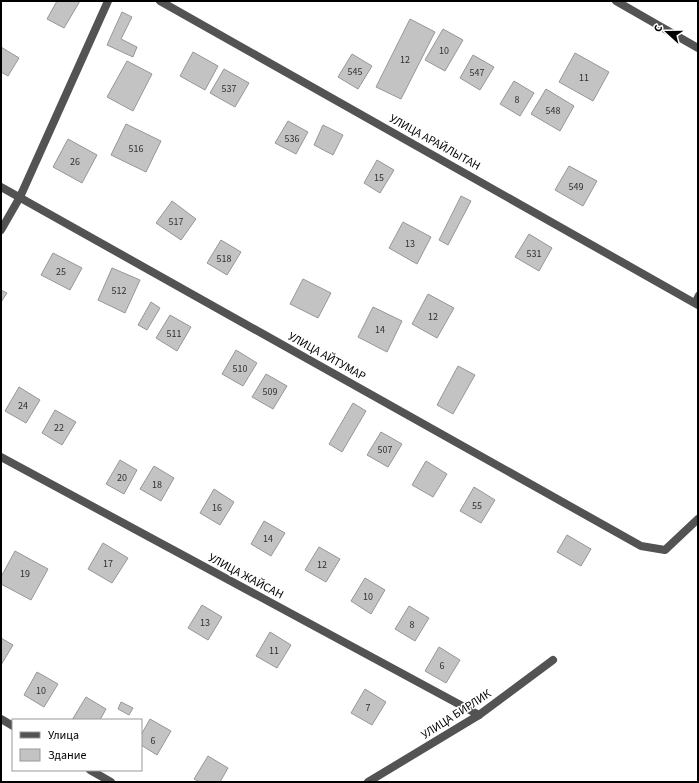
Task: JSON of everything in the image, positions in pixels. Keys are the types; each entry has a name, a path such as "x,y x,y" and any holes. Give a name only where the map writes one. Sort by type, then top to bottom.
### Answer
{"street":[{"path":"1,230 20,198 108,1"},
{"name":"УЛИЦА АРАЙЛЫТАН","path":"160,1 697,301"},
{"path":"616,1 698,48"},
{"name":"УЛИЦА АЙТУМАР","path":"1,187 641,546 665,550 698,519"},
{"name":"УЛИЦА ЖАЙСАН","path":"1,457 479,716"},
{"name":"УЛИЦА БИРЛИК","path":"368,782 479,716 553,660"},
{"path":"1,719 12,725"},
{"path":"92,771 111,782"}],"building":[{"path":"57,1 80,1 64,28 47,19"},
{"path":"122,12 132,17 121,39 137,47 133,57 107,45"},
{"path":"410,19 435,32 401,99 376,87"},
{"path":"443,29 463,40 445,71 425,60"},
{"path":"1,47 19,58 8,76 1,72"},
{"path":"193,52 218,66 205,90 180,76"},
{"path":"575,53 609,72 593,101 559,82"},
{"path":"352,54 372,66 358,89 338,77"},
{"path":"473,55 494,67 480,90 460,78"},
{"path":"127,61 152,74 133,111 107,97"},
{"path":"224,69 249,83 235,107 210,93"},
{"path":"514,81 534,93 520,116 500,104"},
{"path":"546,89 574,106 560,131 531,114"},
{"path":"288,121 308,132 296,154 275,143"},
{"path":"126,124 161,141 146,172 111,155"},
{"path":"323,125 343,135 333,155 314,145"},
{"path":"68,139 97,155 82,183 53,167"},
{"path":"377,160 394,170 380,193 364,183"},
{"path":"569,166 597,181 583,206 555,190"},
{"path":"461,196 471,201 448,245 439,240"},
{"path":"172,201 196,219 181,240 156,223"},
{"path":"403,222 431,237 417,264 389,248"},
{"path":"529,234 552,248 539,271 515,257"},
{"path":"221,240 241,252 227,275 207,263"},
{"path":"53,253 82,268 70,290 41,275"},
{"path":"112,268 140,280 125,313 98,300"},
{"path":"303,279 331,293 318,318 290,304"},
{"path":"1,290 7,293 1,302"},
{"path":"428,294 454,308 437,338 412,324"},
{"path":"151,302 160,308 147,330 138,325"},
{"path":"373,307 402,321 387,352 358,337"},
{"path":"170,315 191,327 177,351 156,338"},
{"path":"236,350 257,363 243,386 222,374"},
{"path":"458,366 475,375 453,414 437,405"},
{"path":"266,374 287,386 273,409 252,397"},
{"path":"19,387 40,400 26,423 5,411"},
{"path":"353,403 366,411 342,452 329,444"},
{"path":"55,410 76,422 62,445 42,433"},
{"path":"381,432 402,444 388,467 367,455"},
{"path":"120,460 137,470 124,494 106,484"},
{"path":"426,461 447,474 433,497 412,485"},
{"path":"154,466 174,478 161,501 140,489"},
{"path":"474,487 495,500 481,523 460,511"},
{"path":"214,489 234,502 220,525 200,513"},
{"path":"264,521 285,533 271,556 251,544"},
{"path":"567,535 591,549 581,566 557,552"},
{"path":"103,543 128,558 112,583 88,569"},
{"path":"319,547 340,559 326,582 305,570"},
{"path":"15,551 48,569 31,600 1,584 1,577"},
{"path":"365,578 385,590 371,614 351,601"},
{"path":"202,605 222,617 208,640 188,628"},
{"path":"409,606 429,618 415,641 395,629"},
{"path":"270,632 291,645 277,668 256,656"},
{"path":"1,638 13,645 1,665"},
{"path":"439,647 460,660 446,683 425,671"},
{"path":"37,672 58,684 44,707 24,695"},
{"path":"365,689 386,702 372,725 351,713"},
{"path":"86,697 106,709 101,719 73,719"},
{"path":"121,702 133,708 129,715 118,709"},
{"path":"150,719 171,731 157,755 142,746 142,733"},
{"path":"208,756 228,768 220,782 200,782 194,779"}]}
